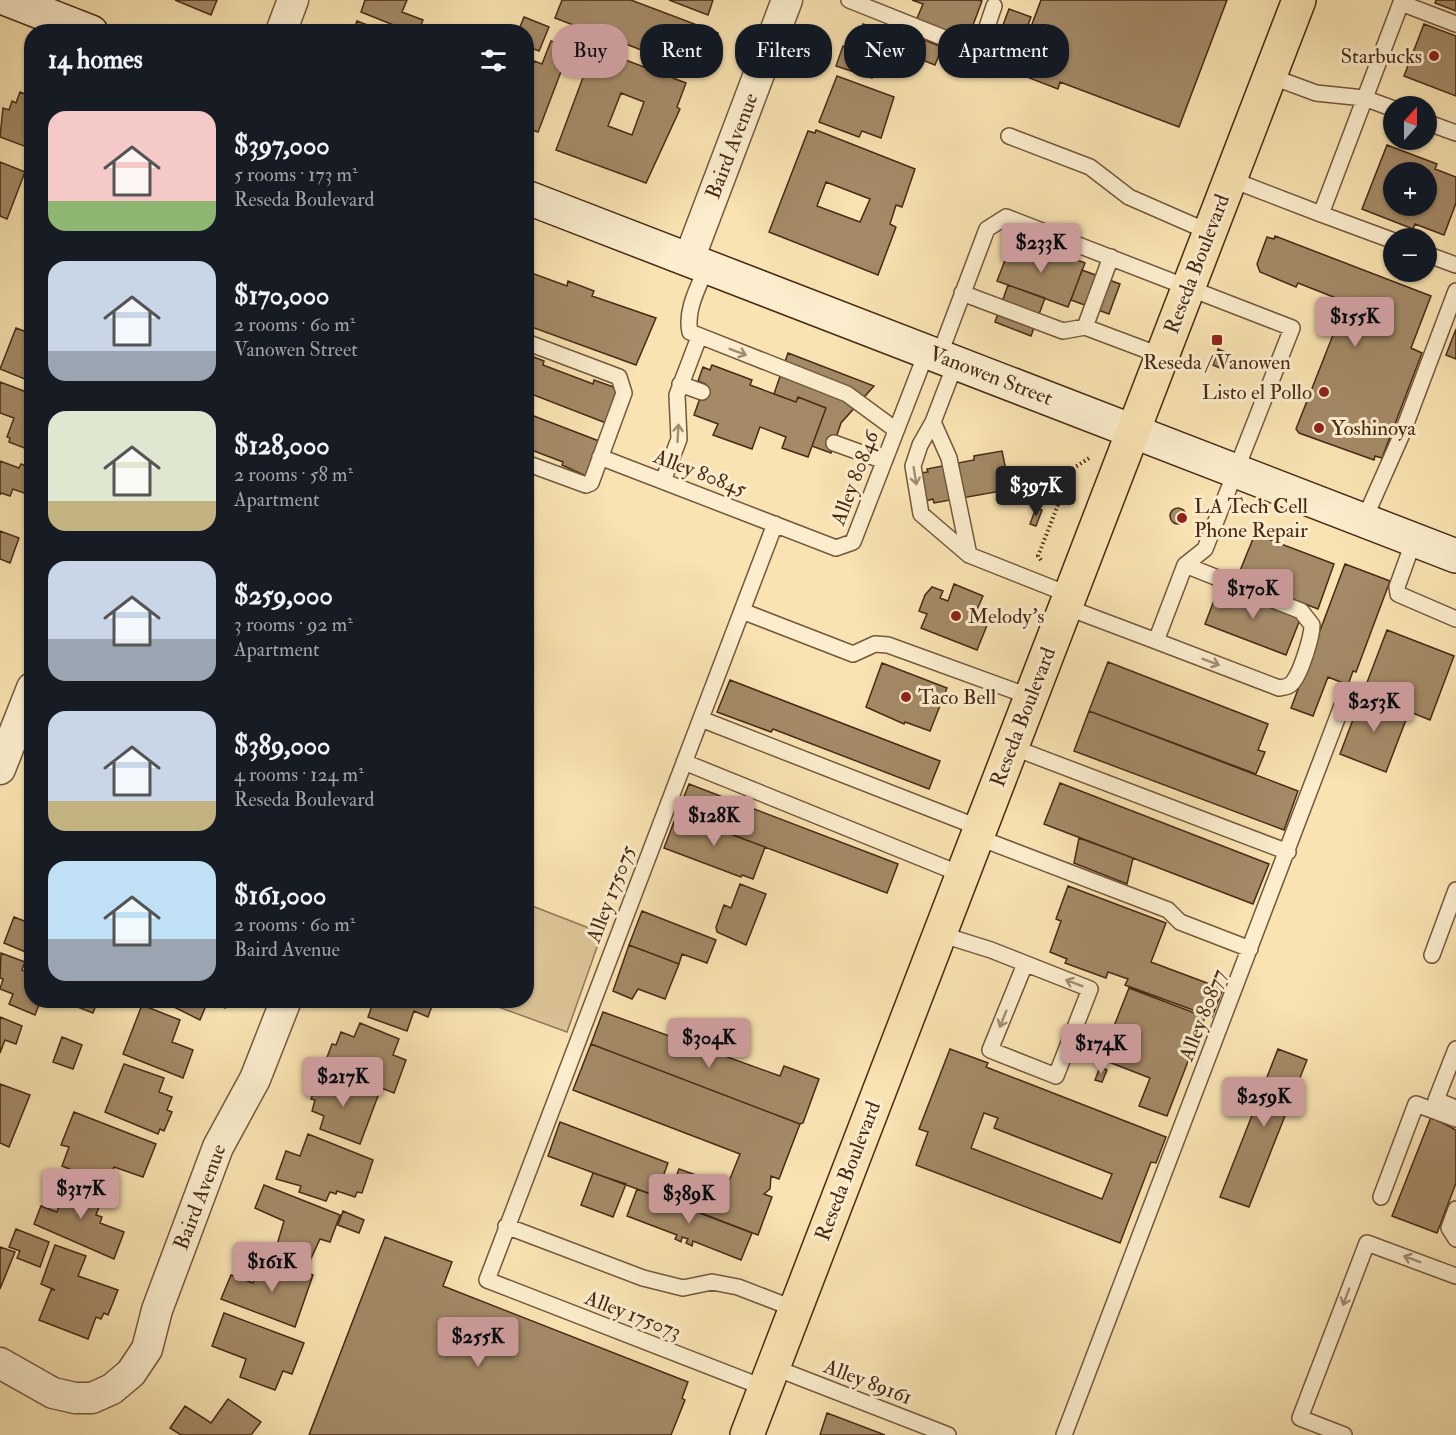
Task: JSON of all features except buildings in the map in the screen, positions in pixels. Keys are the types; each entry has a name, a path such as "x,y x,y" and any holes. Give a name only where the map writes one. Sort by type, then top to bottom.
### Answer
{"main road":[{"path":"9,0 70,24"},
{"name":"Reseda Boulevard","path":"747,1435 1299,0"},
{"name":"Vanowen Street","path":"534,200 1456,556"}],"street":[{"path":"284,24 293,0"},
{"name":"Baird Avenue","path":"698,262 787,0"},
{"path":"0,769 24,708"},
{"name":"Baird Avenue","path":"0,1363 52,1393 64,1396 92,1398 112,1389 132,1373 147,1349 158,1310 218,1147 255,1079 283,1008"}],"lane":[{"path":"849,0 972,49 983,39 994,6"},
{"path":"1321,214 1401,1 1456,24"},
{"path":"1270,76 1316,93 1365,98 1383,105"},
{"path":"1437,126 1456,133"},
{"path":"1009,136 1090,167 1129,197 1209,232"},
{"path":"1230,179 1383,237"},
{"path":"1156,641 1185,566 1205,549 1234,470 1292,328 1189,286 1006,217 987,229 940,356 933,422 920,445 913,466 921,514 969,555 1156,641 1279,688 1287,687 1294,681 1312,634 1312,625 1301,610 1185,566"},
{"path":"1085,327 1111,257"},
{"path":"1437,258 1456,265"},
{"path":"698,262 688,322 690,332 847,394 896,430"},
{"path":"1364,520 1401,435 1456,291"},
{"path":"962,293 1064,331 1085,327 1162,356"},
{"path":"663,481 679,439 677,395 699,337"},
{"path":"534,345 619,377 624,393 606,459 591,483 586,485 534,466"},
{"name":"Alley 80846","path":"775,524 836,548 853,542 896,430 940,356"},
{"path":"681,384 702,392"},
{"path":"933,422 949,458 969,555"},
{"path":"834,443 884,461"},
{"name":"Alley 80845","path":"606,459 775,524"},
{"name":"Alley 175075","path":"487,1280 775,524"},
{"path":"1414,540 1397,587 1398,594 1456,619"},
{"path":"742,610 853,654 875,644 888,645 1030,697"},
{"name":"Alley 80877","path":"1064,1435 1343,703"},
{"path":"701,719 1168,910 1180,922 1251,949"},
{"path":"1012,747 1288,852"},
{"path":"684,762 963,875"},
{"path":"1432,955 1456,890"},
{"path":"940,934 1025,964 1090,989 1056,1076 990,1050 1025,964"},
{"path":"1456,1048 1436,1100 1456,1108"},
{"path":"1381,1197 1416,1104 1456,1119"},
{"path":"1456,1209 1449,1228 1456,1239"},
{"path":"507,1226 643,1278 683,1288 712,1282 721,1283 738,1287 795,1309"},
{"path":"1344,1435 1300,1418 1367,1243 1456,1276"},
{"name":"Alley 175073","path":"487,1280 769,1377"},
{"name":"Alley 89161","path":"769,1377 948,1435"}],"shaded area":[{"path":"534,907 602,933 567,1032 501,1008 534,1008"}],"place":[{"name":"Starbucks","path":"1434,56"},
{"name":"Reseda / Vanowen","path":"1217,340"},
{"name":"Listo el Pollo","path":"1324,392"},
{"name":"Yoshinoya","path":"1319,428"},
{"name":"LA Tech Cell Phone Repair","path":"1182,518"},
{"name":"Melody's","path":"956,616"},
{"name":"Taco Bell","path":"906,697"}]}
